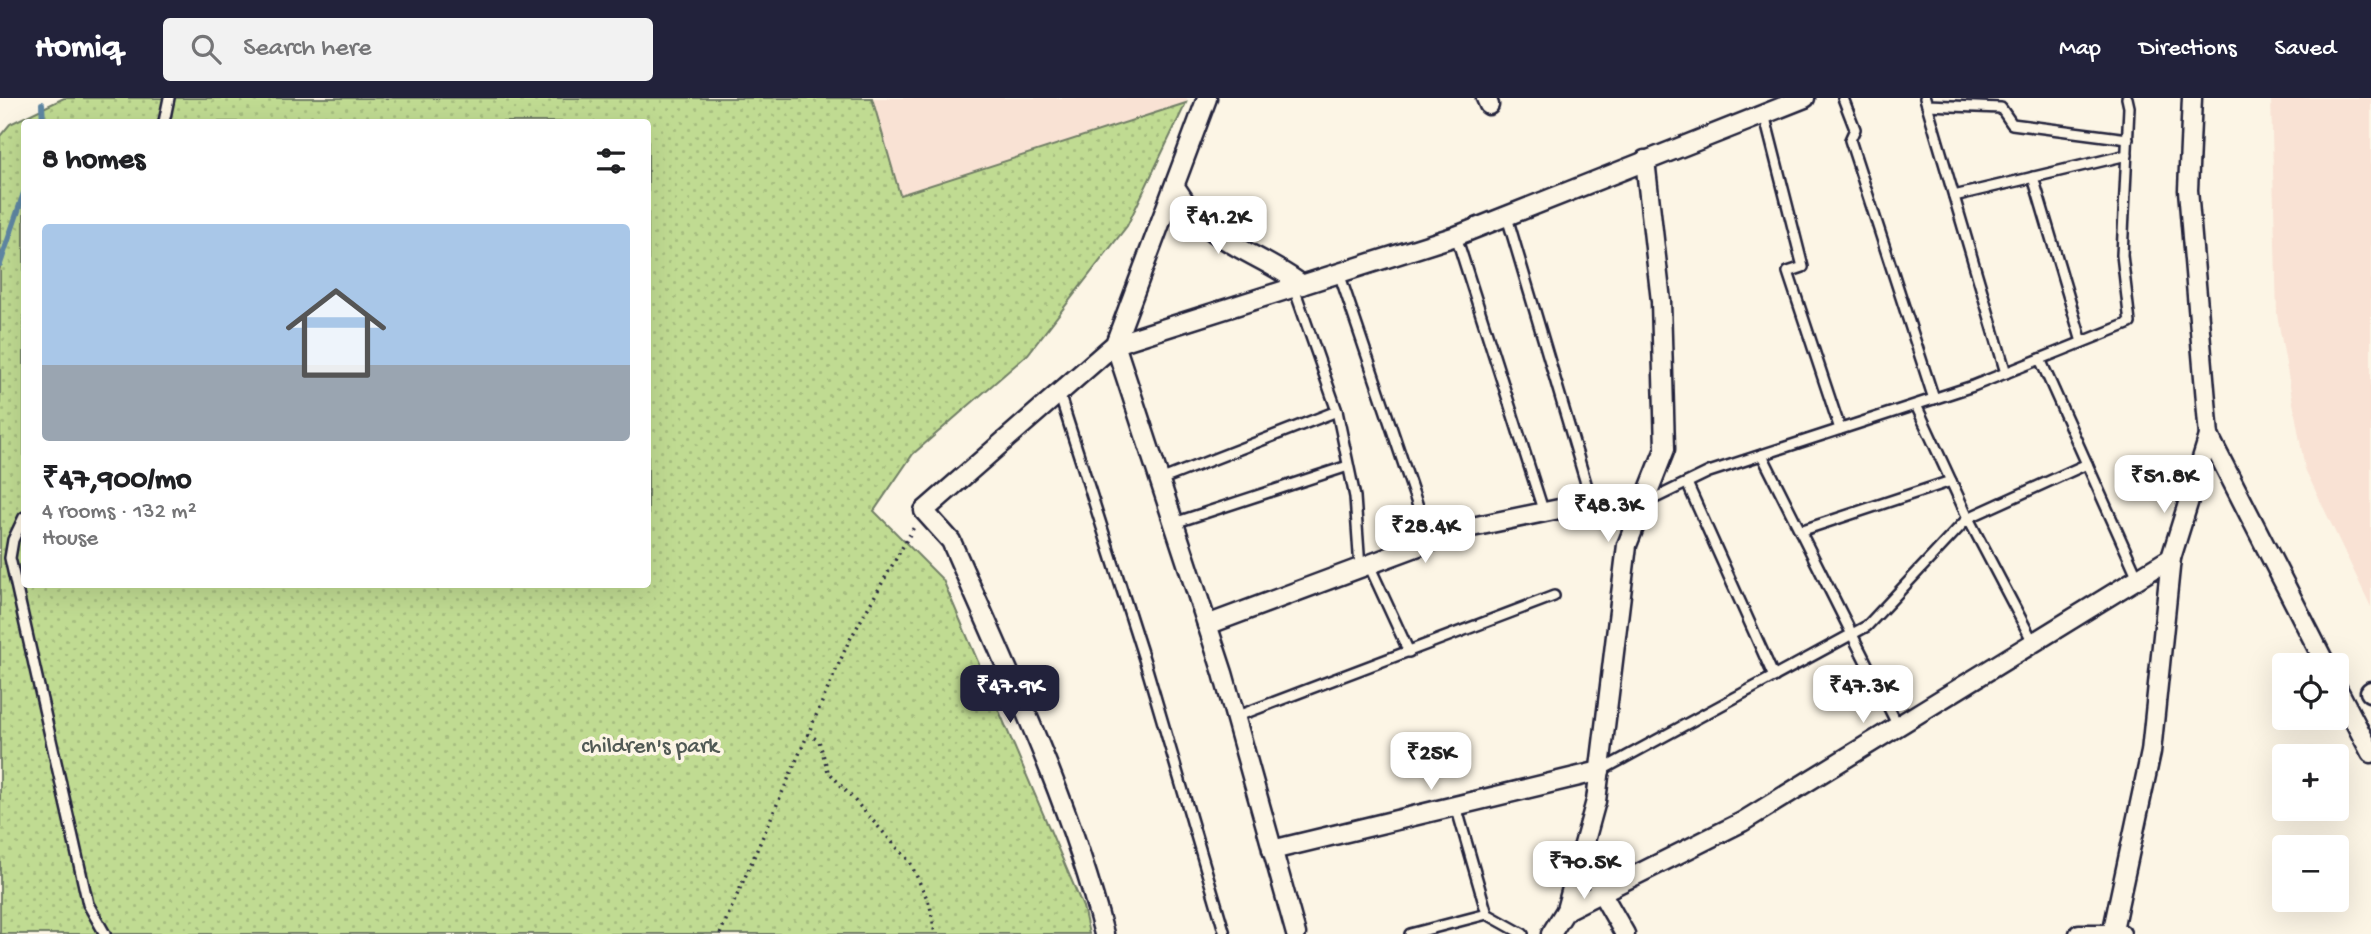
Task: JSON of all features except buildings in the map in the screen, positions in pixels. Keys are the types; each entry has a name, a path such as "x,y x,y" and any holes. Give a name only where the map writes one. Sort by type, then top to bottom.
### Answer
{"street":[{"path":"1207,98 1115,344 1207,625 1296,934"},
{"path":"1104,934 1091,882 1052,775 951,541 924,511 1115,344 1456,236 1805,98"},
{"path":"2079,934 2115,933 2151,752 2171,558 2209,436 2188,190 2196,99"},
{"path":"1551,934 1566,909 1596,801 1627,545 1665,449 1661,301 1645,160"},
{"path":"1175,187 1196,216 1234,244 1279,267 1298,286"},
{"path":"2209,436 2320,653"},
{"path":"1207,625 1467,528 1544,513 1644,503"},
{"path":"1566,909 1742,822 2171,558"},
{"path":"2349,711 2371,753"},
{"path":"1272,850 1600,771"},
{"path":"1583,848 1601,892 1625,934"}],"lane":[{"path":"165,119 169,98"},
{"path":"1843,98 1855,129 1850,140 1934,399"},
{"path":"1644,503 1687,483 1762,455 1934,399 2130,323 2122,255 2128,139 2127,98"},
{"path":"2006,373 1926,101 2001,108 2012,124 2128,139"},
{"path":"1764,114 1803,267 1788,272 1840,429"},
{"path":"1954,196 2127,155"},
{"path":"2033,177 2082,342"},
{"path":"1507,217 1593,507"},
{"path":"1456,236 1544,513"},
{"path":"1339,273 1430,542"},
{"path":"1298,286 1337,411 1355,497 1365,566 1409,652"},
{"path":"2040,359 2138,578"},
{"path":"1059,392 1146,662 1225,934"},
{"path":"1916,405 1968,518 2033,642"},
{"path":"1160,480 1337,411"},
{"path":"1762,455 1898,726"},
{"path":"1600,771 1867,626 1968,518 2087,464"},
{"path":"1174,523 1348,466"},
{"path":"1800,531 1951,481"},
{"path":"1687,483 1774,677"},
{"path":"21,523 13,540 10,558 88,904 105,934"},
{"path":"1235,717 1554,596"},
{"path":"1456,806 1487,914 1522,934"},
{"path":"1410,934 1487,914"}],"path":[{"path":"720,934 848,643 924,511"},
{"path":"808,734 819,741 828,771 910,862 930,905 936,934"}],"shaded area":[{"path":"872,98 1187,98 1186,103 900,195"},
{"path":"2271,98 2371,98 2371,607 2305,469 2277,314"}],"green space":[{"name":"children's park","path":"64,98 872,98 900,195 1186,103 1127,226 1028,354 913,454 874,511 943,580 1083,907 1089,934 0,934 0,136 10,124"}],"waterway":[{"path":"42,104 43,119"},
{"path":"0,264 21,202"}]}
